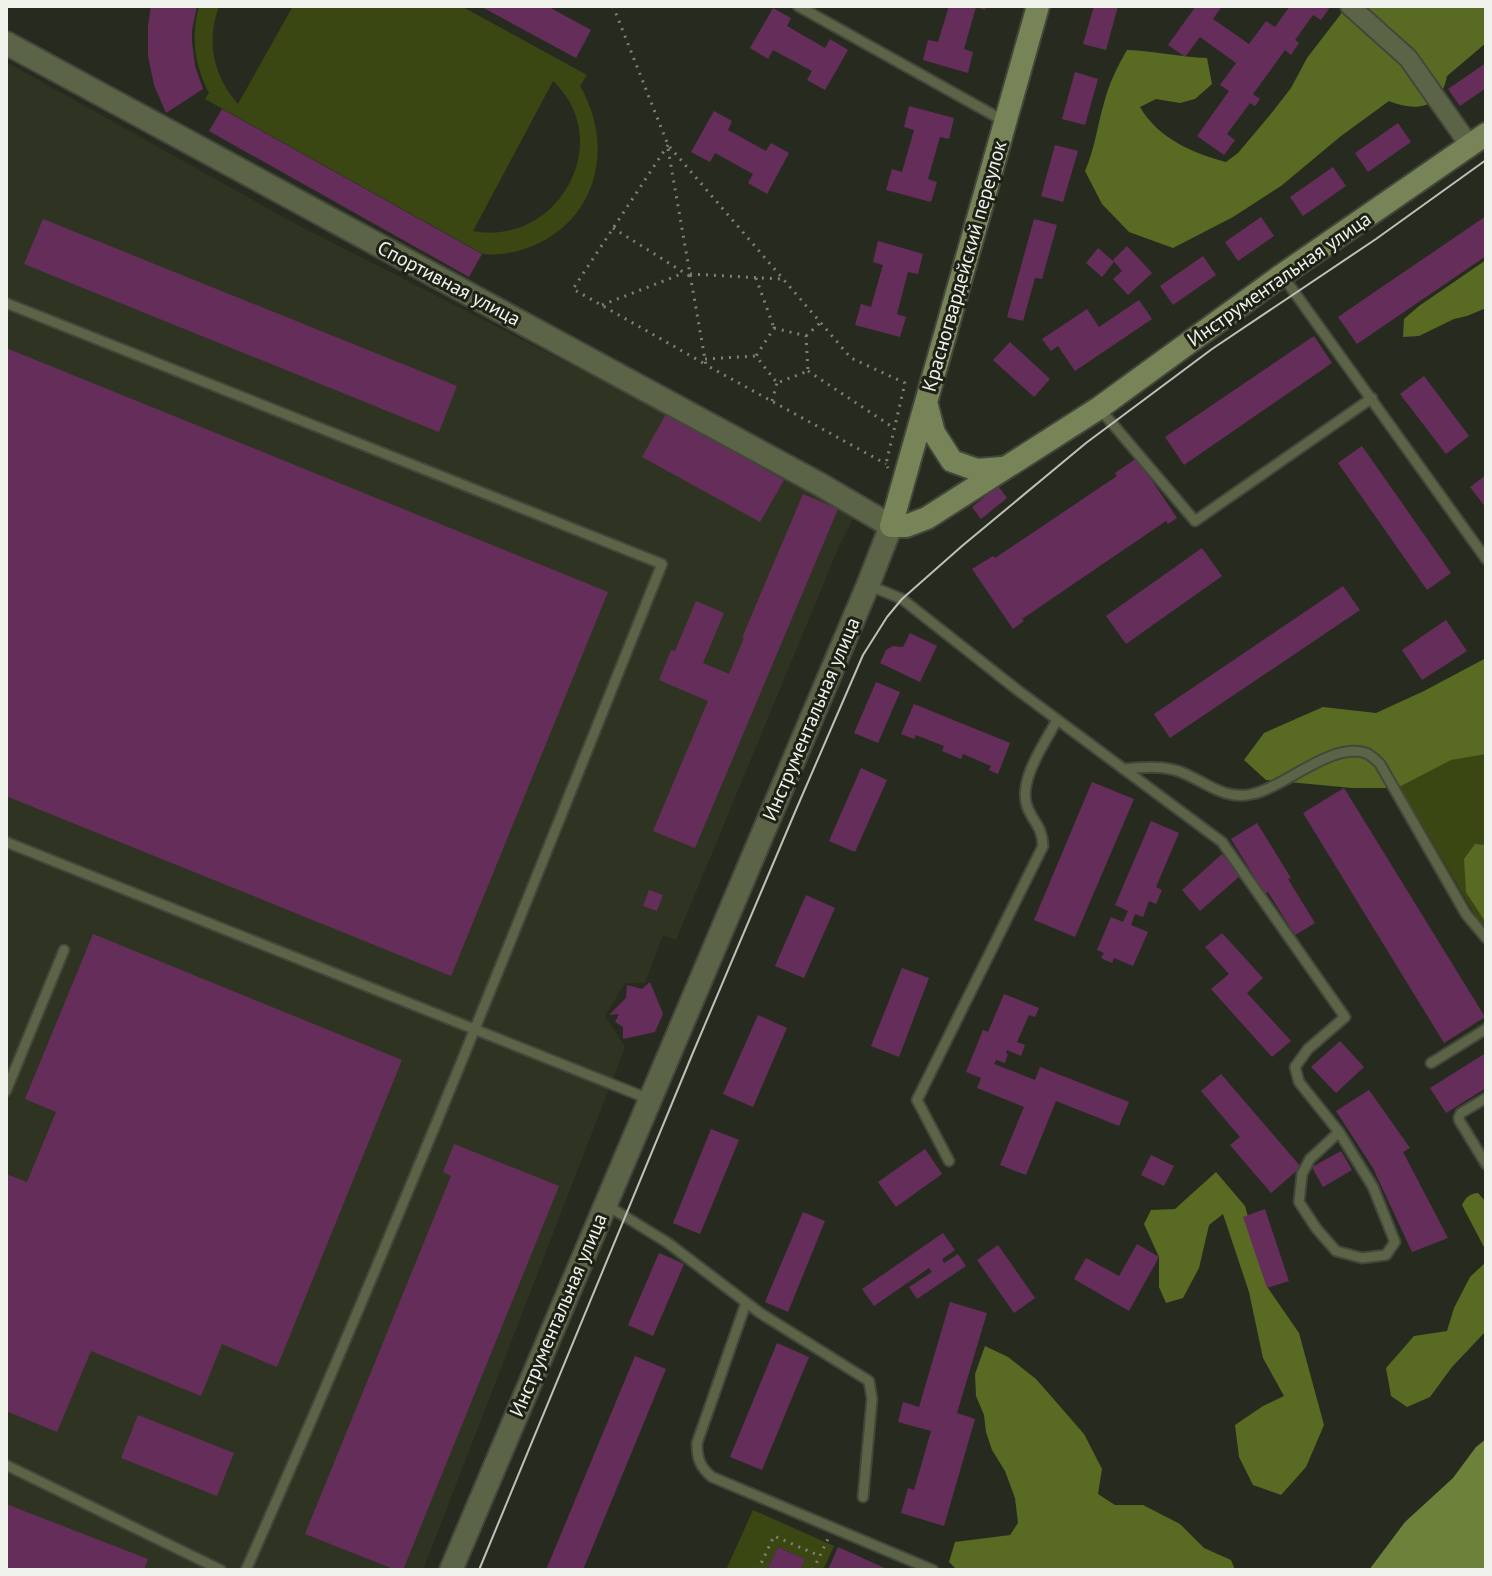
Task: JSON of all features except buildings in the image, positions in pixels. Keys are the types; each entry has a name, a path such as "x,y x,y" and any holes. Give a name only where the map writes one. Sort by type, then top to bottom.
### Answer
{"main road":[{"name":"Красногвардейский переулок","path":"891,526 1038,6"},
{"name":"Инструментальная улица","path":"891,526 906,526 927,518 1099,408 1282,275 1478,140"},
{"path":"926,401 934,433 952,461 977,470 1008,467"}],"street":[{"path":"1350,6 1408,58 1478,140"},
{"name":"Спортивная улица","path":"6,43 807,477 891,526"},
{"name":"Инструментальная улица","path":"451,1570 891,526"}],"lane":[{"path":"798,6 1005,122"},
{"path":"1282,275 1486,559"},
{"path":"6,303 662,564 475,1030 246,1570"},
{"path":"1099,408 1195,521 1372,398"},
{"path":"868,585 902,599 1057,720 1222,842 1345,1017 1308,1049 1295,1067 1299,1082 1339,1132 1373,1187 1395,1242 1386,1255 1362,1258 1336,1251 1299,1202 1302,1174 1310,1159 1339,1132"},
{"path":"949,1161 917,1100 1043,846 1042,834 1026,804 1026,778 1057,720"},
{"path":"1123,769 1152,767 1177,770 1224,794 1240,796 1255,794 1329,757 1348,751 1367,753 1380,764 1466,914 1486,938"},
{"path":"6,842 649,1099"},
{"path":"6,1091 64,950"},
{"path":"1431,1063 1486,1029"},
{"path":"1486,1098 1459,1117 1486,1164"},
{"path":"605,1204 668,1243 746,1303 869,1381 872,1399 863,1497"},
{"path":"746,1303 697,1443 697,1457 703,1470 712,1477 933,1570"},
{"path":"6,1465 221,1570"}],"path":[{"path":"613,6 668,145 706,362"},
{"path":"668,145 573,289 886,464 902,488"},
{"path":"668,145 851,358 905,383 886,464"},
{"path":"613,228 690,276 782,279"},
{"path":"602,305 684,273"},
{"path":"756,277 774,328"},
{"path":"806,336 820,323"},
{"path":"774,328 806,336"},
{"path":"756,356 774,328"},
{"path":"806,336 808,371"},
{"path":"706,362 756,356"},
{"path":"756,356 777,383"},
{"path":"808,371 894,428"},
{"path":"777,383 808,371"},
{"path":"772,401 777,383"},
{"path":"813,1570 833,1528"},
{"path":"758,1570 774,1536 820,1556"}],"shaded area":[{"path":"199,6 219,6 213,32 214,58 223,82 238,104 293,6 461,6 587,75 580,86 590,107 598,151 589,193 563,228 543,241 514,252 483,254 205,99 209,93 197,61","holes":["553,81 571,105 579,132 578,159 569,184 553,206 530,223 503,232 473,231"]},
{"path":"1347,6 1486,6 1486,43 1447,76 1444,87 1433,101 1418,107 1389,101 1281,186 1233,217 1173,248 1129,232 1102,204 1085,171 1108,89 1127,50 1207,58 1212,84 1195,99 1180,103 1156,99 1140,107 1166,136 1201,154 1226,162 1238,153 1291,88 1307,58"},
{"path":"6,62 292,222 857,511 840,544 676,940 663,935 645,983 625,983 605,1016 625,1047 423,1570 6,1570"},
{"path":"1486,260 1486,308 1419,336 1403,337 1404,319"},
{"path":"1486,658 1486,754 1451,760 1397,788 1352,788 1266,780 1244,760 1264,733 1323,707 1376,713"},
{"path":"1486,666 1486,930 1366,729"},
{"path":"1475,844 1486,845 1486,923 1466,892 1464,859"},
{"path":"1216,1172 1245,1206 1268,1288 1299,1333 1324,1425 1306,1467 1281,1495 1253,1485 1239,1457 1235,1425 1284,1396 1263,1358 1249,1292 1223,1214 1209,1225 1199,1268 1183,1298 1166,1303 1159,1287 1159,1257 1144,1224 1151,1210 1175,1209"},
{"path":"1478,1193 1486,1202 1486,1251 1462,1205 1468,1196"},
{"path":"1486,1262 1486,1331 1452,1367 1430,1397 1407,1407 1391,1396 1386,1368 1414,1336 1447,1331 1454,1308 1470,1277"},
{"path":"985,1346 1008,1357 1036,1379 1084,1434 1102,1469 1098,1494 1115,1505 1143,1505 1180,1524 1204,1548 1231,1560 1235,1570 957,1570 949,1562 955,1542 1010,1535 1018,1523 1015,1498 1005,1471 992,1450 976,1396 975,1374"},
{"path":"1486,1439 1486,1570 1369,1570 1405,1522 1453,1478 1476,1447"},
{"path":"753,1510 834,1546 823,1570 800,1570 805,1559 778,1547 767,1570 726,1570"}],"tram line":[{"path":"479,1570 795,812 863,655 887,617 902,599 962,546 1086,443 1212,349 1376,239 1486,160"}]}
